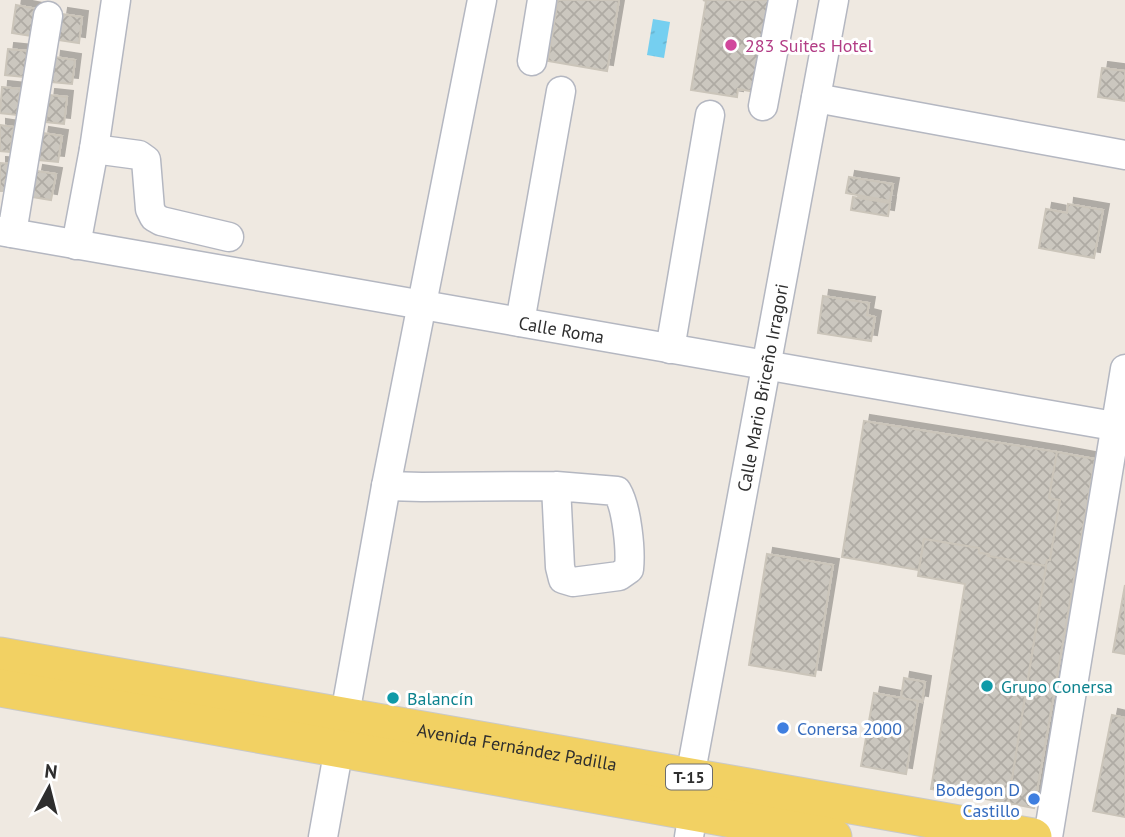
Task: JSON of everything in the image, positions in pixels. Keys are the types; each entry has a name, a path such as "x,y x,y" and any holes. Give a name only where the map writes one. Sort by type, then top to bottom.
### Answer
{"main road":[{"name":"Avenida Fernández Padilla","path":"0,656 691,809 833,837"},
{"name":"Avenida Fernández Padilla","path":"0,688 342,733"},
{"name":"Avenida Fernández Padilla","path":"691,809 1033,837"}],"street":[{"path":"76,245 94,149 116,0"},
{"path":"323,837 386,486 482,0"},
{"path":"532,61 542,0"},
{"path":"763,106 783,0"},
{"name":"Calle Mario Briceño Irragori","path":"691,809 765,365 834,0"},
{"path":"6,232 48,16"},
{"path":"520,322 561,91"},
{"path":"816,98 1125,155"},
{"path":"670,349 710,115"},
{"path":"94,149 139,155 146,160 150,209 154,217 229,237"},
{"name":"Calle Roma","path":"6,232 1120,428"},
{"path":"1048,837 1120,428 1125,369"},
{"path":"386,486 556,486"}],"water":[{"path":"653,19 670,22 664,58 647,55"}],"building":[{"path":"558,0 619,0 607,71 548,61"},
{"name":"283 Suites Hotel","path":"703,0 772,0 756,92 738,89 737,97 691,90 706,1"},
{"path":"16,5 37,9 32,36 12,33"},
{"path":"62,14 82,17 79,43 58,40"},
{"path":"8,49 27,51 24,77 5,75"},
{"path":"55,57 75,60 72,84 52,82"},
{"path":"1102,68 1125,71 1125,101 1098,97"},
{"path":"2,87 20,89 17,115 0,113"},
{"path":"49,95 67,97 64,124 46,122"},
{"path":"0,125 14,127 10,152 0,151"},
{"path":"43,133 62,136 58,162 39,160"},
{"path":"0,163 9,164 6,191 0,191"},
{"path":"37,171 56,174 51,200 32,197"},
{"path":"849,177 893,184 890,201 846,193"},
{"path":"853,197 890,203 888,216 851,210"},
{"path":"1068,204 1103,210 1094,258 1039,248 1046,209 1067,213"},
{"path":"823,296 869,303 867,315 875,317 871,341 818,333"},
{"path":"864,421 1057,452 1049,498 1060,500 1050,560 1047,560 1046,566 988,556 989,554 979,553 979,548 924,539 919,570 842,557"},
{"path":"1057,452 1095,459 1034,808 1008,803 1047,560 1050,560 1060,500 1049,498"},
{"name":"Grupo Conersa","path":"924,539 979,548 979,553 989,554 988,556 1046,566 1008,803 931,789 965,584 918,576"},
{"path":"767,554 833,565 815,676 749,665"},
{"path":"1125,585 1125,654 1113,652"},
{"path":"904,678 925,682 922,702 901,698"},
{"path":"874,693 918,701 906,774 861,766"},
{"path":"1112,715 1125,718 1125,817 1093,811"}],"place":[{"name":"283 Suites Hotel","path":"731,45"},
{"name":"Grupo Conersa","path":"987,686"},
{"name":"Balancín","path":"393,698"},
{"name":"Conersa 2000","path":"783,728"},
{"name":"Bodegon D Castillo","path":"1034,799"}]}
